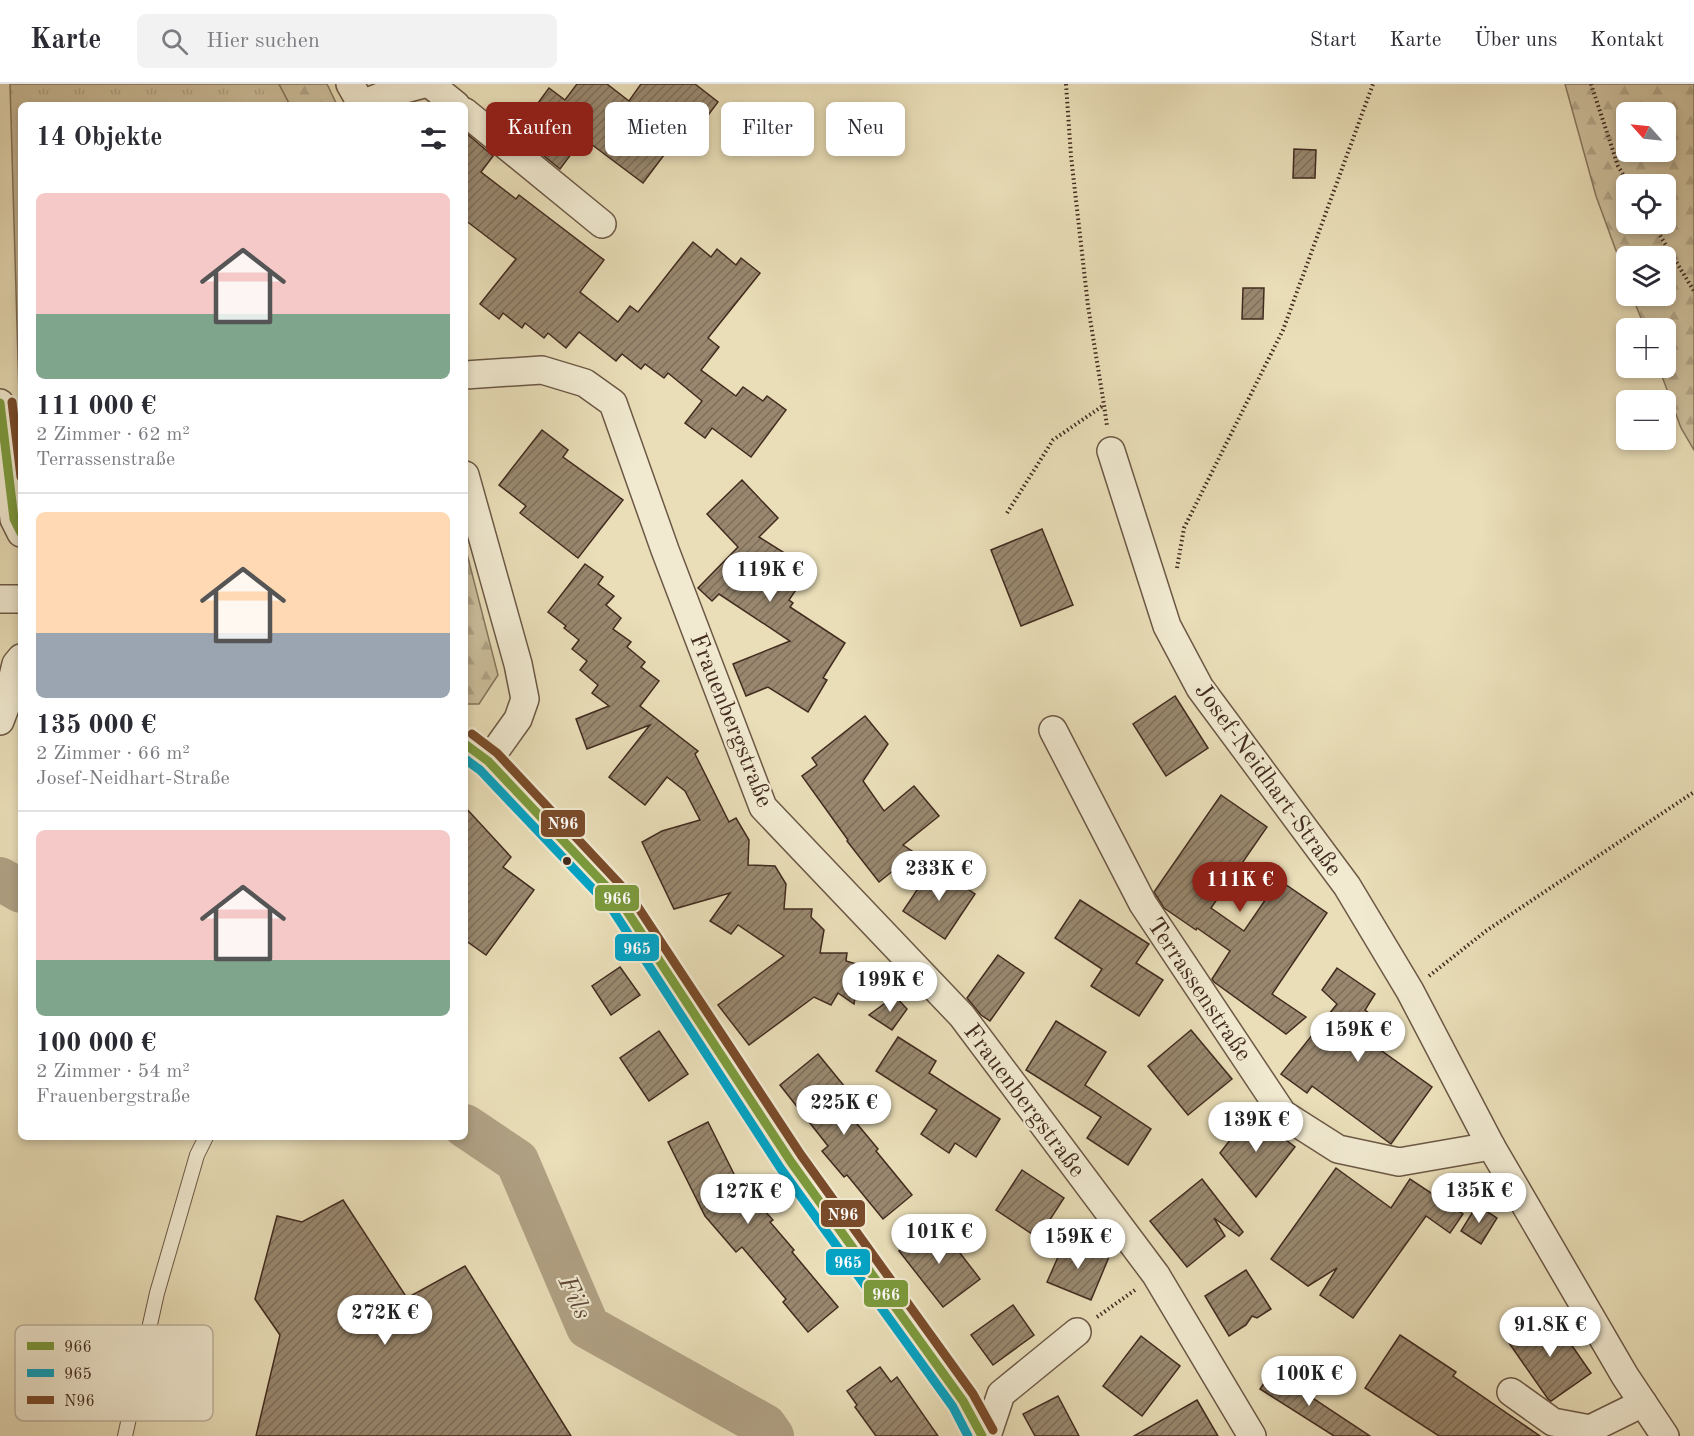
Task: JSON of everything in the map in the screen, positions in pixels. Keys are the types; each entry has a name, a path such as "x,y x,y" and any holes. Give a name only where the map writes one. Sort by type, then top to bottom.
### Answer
{"street":[{"path":"350,84 360,102"},
{"path":"369,102 390,93 424,84"},
{"path":"430,84 452,102"},
{"path":"468,114 602,224"},
{"name":"Frauenbergstraße","path":"468,375 542,370 585,383 613,403 665,550 763,807 962,1016 1156,1275 1252,1436"},
{"path":"0,403 14,519 18,527"},
{"name":"Josef-Neidhart-Straße","path":"1112,451 1167,626 1200,688 1347,886 1410,991 1491,1146 1625,1376 1665,1436"},
{"path":"468,486 518,664 525,699 518,720 488,761"},
{"path":"0,599 18,599"},
{"path":"0,721 18,662"},
{"name":"Terrassenstraße","path":"1053,730 1143,904 1283,1114 1338,1149 1399,1162 1491,1146"},
{"path":"468,746 488,761 621,902 791,1162 963,1401 985,1436"},
{"path":"985,1436 1001,1394 1083,1327"},
{"path":"1511,1392 1553,1422 1590,1429 1643,1402"}],"lane":[{"path":"150,1325 197,1155 204,1140"},
{"path":"125,1436 128,1421"}],"path":[{"path":"1066,84 1071,156 1088,306 1112,451"},
{"path":"1176,572 1184,528 1283,330 1373,84"},
{"path":"1591,84 1618,166 1623,174"},
{"path":"1659,234 1694,291"},
{"path":"1007,513 1053,440 1104,405"},
{"path":"1410,991 1486,931 1694,792"},
{"path":"1083,1327 1142,1285"}],"green space":[{"path":"10,84 279,84 288,102 18,102 18,360"},
{"path":"279,84 327,84 336,102 288,102"},
{"path":"1565,84 1694,84 1694,450 1676,414 1676,390 1667,390 1663,378 1676,378 1676,318 1641,318 1636,306 1676,306 1676,246 1616,246 1616,251 1596,196"},
{"path":"468,558 498,675 479,704 468,704"}],"building":[{"path":"577,84 607,84 629,101 641,84 695,84 718,102 709,114 709,102 605,102 605,154 593,146 593,102 539,102 549,88 565,100"},
{"path":"468,135 486,150 486,156 493,156 481,172 516,199 519,195 604,260 580,292 618,322 630,306 638,312 693,242 711,257 717,249 736,265 741,258 760,273 708,338 719,347 701,370 736,396 743,387 763,401 767,396 786,410 751,457 712,428 705,438 685,423 702,401 668,373 664,378 645,364 641,369 622,354 616,361 579,332 566,348 548,333 544,338 525,323 522,328 503,313 499,319 480,304 516,259 468,222"},
{"path":"1294,149 1316,150 1315,178 1293,178"},
{"path":"544,156 570,156 560,169"},
{"path":"607,156 663,156 643,183"},
{"path":"1243,288 1264,288 1263,319 1242,319"},
{"path":"542,430 568,450 563,457 623,500 578,558 520,513 526,506 499,485"},
{"path":"742,480 778,518 759,537 810,569 789,600 793,603 790,607 845,643 823,678 827,680 808,712 768,687 746,696 733,664 790,641 719,594 712,601 698,588 738,547 707,514"},
{"path":"1042,529 1073,605 1021,626 991,550"},
{"path":"585,564 603,577 598,584 614,596 606,605 621,618 613,629 631,642 627,647 645,662 641,667 659,681 640,706 698,751 695,754 729,822 736,818 749,840 748,865 775,866 786,884 784,909 812,909 811,917 824,930 820,953 847,953 846,961 860,965 854,1004 838,993 831,1005 814,997 749,1045 718,1005 784,956 738,925 731,934 710,921 730,893 674,909 642,842 662,831 700,820 685,791 667,777 645,805 609,777 650,725 587,749 576,719 609,706 592,693 598,685 580,670 587,661 572,649 579,640 548,612"},
{"path":"1175,696 1208,748 1166,776 1133,724"},
{"path":"865,716 888,744 863,781 884,811 914,786 939,816 903,845 915,853 879,882 802,776 817,765 812,758"},
{"path":"1221,795 1267,827 1211,908 1244,931 1279,880 1327,913 1272,994 1306,1017 1286,1034 1214,982 1212,979 1230,951 1164,908 1154,892"},
{"path":"468,810 511,857 503,867 534,890 486,955 468,942"},
{"path":"933,866 975,894 945,939 903,911"},
{"path":"1080,900 1149,944 1136,963 1163,980 1139,1016 1091,986 1102,969 1055,938"},
{"path":"998,955 1024,973 990,1021 981,1015 967,998"},
{"path":"620,967 640,995 611,1015 592,986"},
{"path":"1337,968 1375,994 1365,1010 1395,1033 1382,1051 1432,1087 1391,1144 1312,1086 1307,1093 1281,1074 1337,1004 1322,990"},
{"path":"895,996 907,1009 892,1030 869,1015"},
{"path":"1056,1021 1106,1052 1085,1085 1151,1129 1128,1165 1087,1138 1101,1117 1026,1070"},
{"path":"1191,1030 1232,1079 1188,1115 1148,1066"},
{"path":"659,1031 688,1074 649,1101 620,1058"},
{"path":"898,1037 936,1061 929,1073 1000,1119 976,1157 955,1143 949,1153 921,1134 937,1110 876,1071"},
{"path":"818,1054 849,1092 838,1101 912,1195 883,1219 847,1175 844,1177 822,1151 828,1146 780,1085"},
{"path":"1251,1113 1295,1147 1256,1197 1220,1153"},
{"path":"708,1122 748,1202 753,1198 773,1220 770,1222 794,1250 792,1252 838,1307 808,1332 783,1302 786,1299 742,1247 736,1252 705,1216 668,1142"},
{"path":"1336,1168 1391,1208 1410,1179 1463,1214 1450,1233 1426,1216 1353,1318 1320,1295 1337,1268 1308,1286 1271,1259"},
{"path":"1022,1170 1064,1198 1038,1238 996,1210"},
{"path":"1202,1179 1243,1232 1239,1236 1214,1218 1225,1236 1187,1267 1150,1221"},
{"path":"343,1200 407,1298 465,1266 571,1436 256,1436 280,1335 255,1299 277,1216 302,1222"},
{"path":"1477,1205 1497,1218 1481,1244 1461,1231"},
{"path":"936,1222 980,1279 943,1307 899,1251"},
{"path":"1066,1239 1109,1257 1091,1300 1047,1282"},
{"path":"1246,1270 1271,1309 1257,1318 1252,1316 1246,1325 1229,1336 1205,1296"},
{"path":"1013,1305 1034,1335 993,1365 971,1335"},
{"path":"1550,1314 1591,1373 1551,1401 1509,1343"},
{"path":"1400,1335 1456,1372 1453,1376 1540,1436 1439,1436 1365,1388"},
{"path":"1141,1336 1180,1366 1142,1416 1103,1386"},
{"path":"880,1367 891,1382 897,1377 938,1436 876,1436 855,1407 857,1405 847,1391"},
{"path":"1272,1371 1370,1436 1334,1436 1260,1389"},
{"path":"1058,1396 1079,1436 1035,1436 1023,1414"},
{"path":"1197,1400 1218,1436 1134,1436"}],"waterway":[{"name":"Fils","path":"0,879 18,889"},
{"name":"Fils","path":"468,1128 517,1161 588,1327 765,1426 772,1436"}],"transit line":[{"name":"N96","path":"12,402 18,452"},
{"name":"966","path":"0,403 14,519 18,527"},
{"name":"N96","path":"472,734 497,753 630,895 801,1155 973,1394 993,1430"},
{"name":"966","path":"468,746 488,761 621,902 791,1162 963,1401 982,1436"},
{"name":"965","path":"468,761 480,770 612,909 781,1169 953,1407 968,1436"}]}
